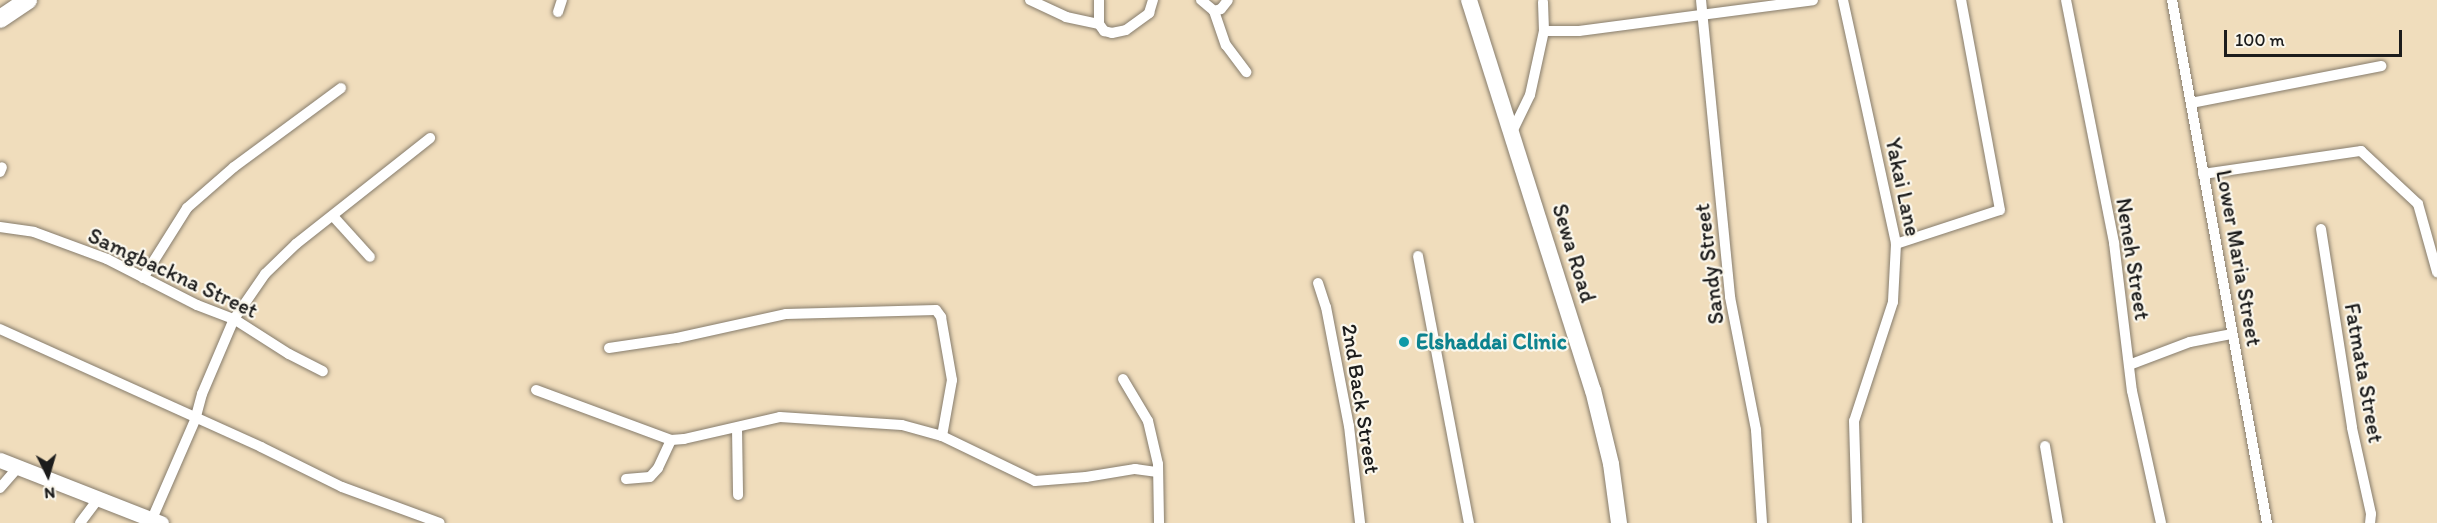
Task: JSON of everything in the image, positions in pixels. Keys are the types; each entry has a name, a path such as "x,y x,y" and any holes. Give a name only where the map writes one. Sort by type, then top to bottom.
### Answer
{"highway":[{"path":"0,19 28,0"}],"main road":[{"name":"Sewa Road","path":"1469,0 1593,390 1611,464 1619,523"}],"street":[{"path":"558,12 562,0"},
{"path":"1030,0 1066,17 1099,24"},
{"path":"1099,0 1099,24 1104,31 1112,33 1126,30 1149,13 1155,2"},
{"path":"1201,0 1214,11 1226,45 1246,72"},
{"path":"1214,11 1221,9 1228,0"},
{"name":"Sandy Street","path":"1701,0 1730,297 1756,430 1762,523"},
{"path":"1544,31 1579,31 1813,0"},
{"name":"Yakai Lane","path":"1843,0 1896,243 1893,302 1854,420 1857,523"},
{"path":"1896,243 2000,210 1961,0"},
{"name":"Neneh Street","path":"2066,0 2114,243 2132,392 2161,523"},
{"name":"Lower Maria Street","path":"2172,0 2267,523"},
{"path":"1512,132 1530,94 1544,31 1543,2"},
{"path":"2191,103 2381,66"},
{"path":"143,278 187,208 234,167 341,88"},
{"path":"0,460 157,521 195,420 202,394 234,319 265,274 296,244 430,138"},
{"path":"2203,174 2361,151 2418,204 2437,272"},
{"path":"333,216 370,257"},
{"name":"Samgbackna Street","path":"0,227 44,236 107,259 143,278 234,319 289,354 323,372"},
{"name":"Fatmata Street","path":"2321,229 2352,428 2371,514 2370,523"},
{"path":"1418,256 1469,523"},
{"name":"2nd Back Street","path":"1318,283 1326,307 1349,426 1360,523"},
{"path":"609,348 677,338 786,314 936,310 941,317 952,380 942,436"},
{"path":"0,330 195,420 261,447 342,487 440,523"},
{"path":"2129,364 2190,342 2232,334"},
{"path":"1123,378 1148,421 1158,464 1156,472 1159,523"},
{"path":"536,390 671,440 737,428 780,417 902,425 942,436 1035,481 1086,477 1135,469 1156,472"},
{"path":"737,428 738,495"},
{"path":"627,479 650,477 658,468 671,440"},
{"path":"2045,446 2058,523"},
{"path":"0,488 18,467"},
{"path":"80,523 99,498"}],"place":[{"name":"Elshaddai Clinic","path":"1404,342"}]}
